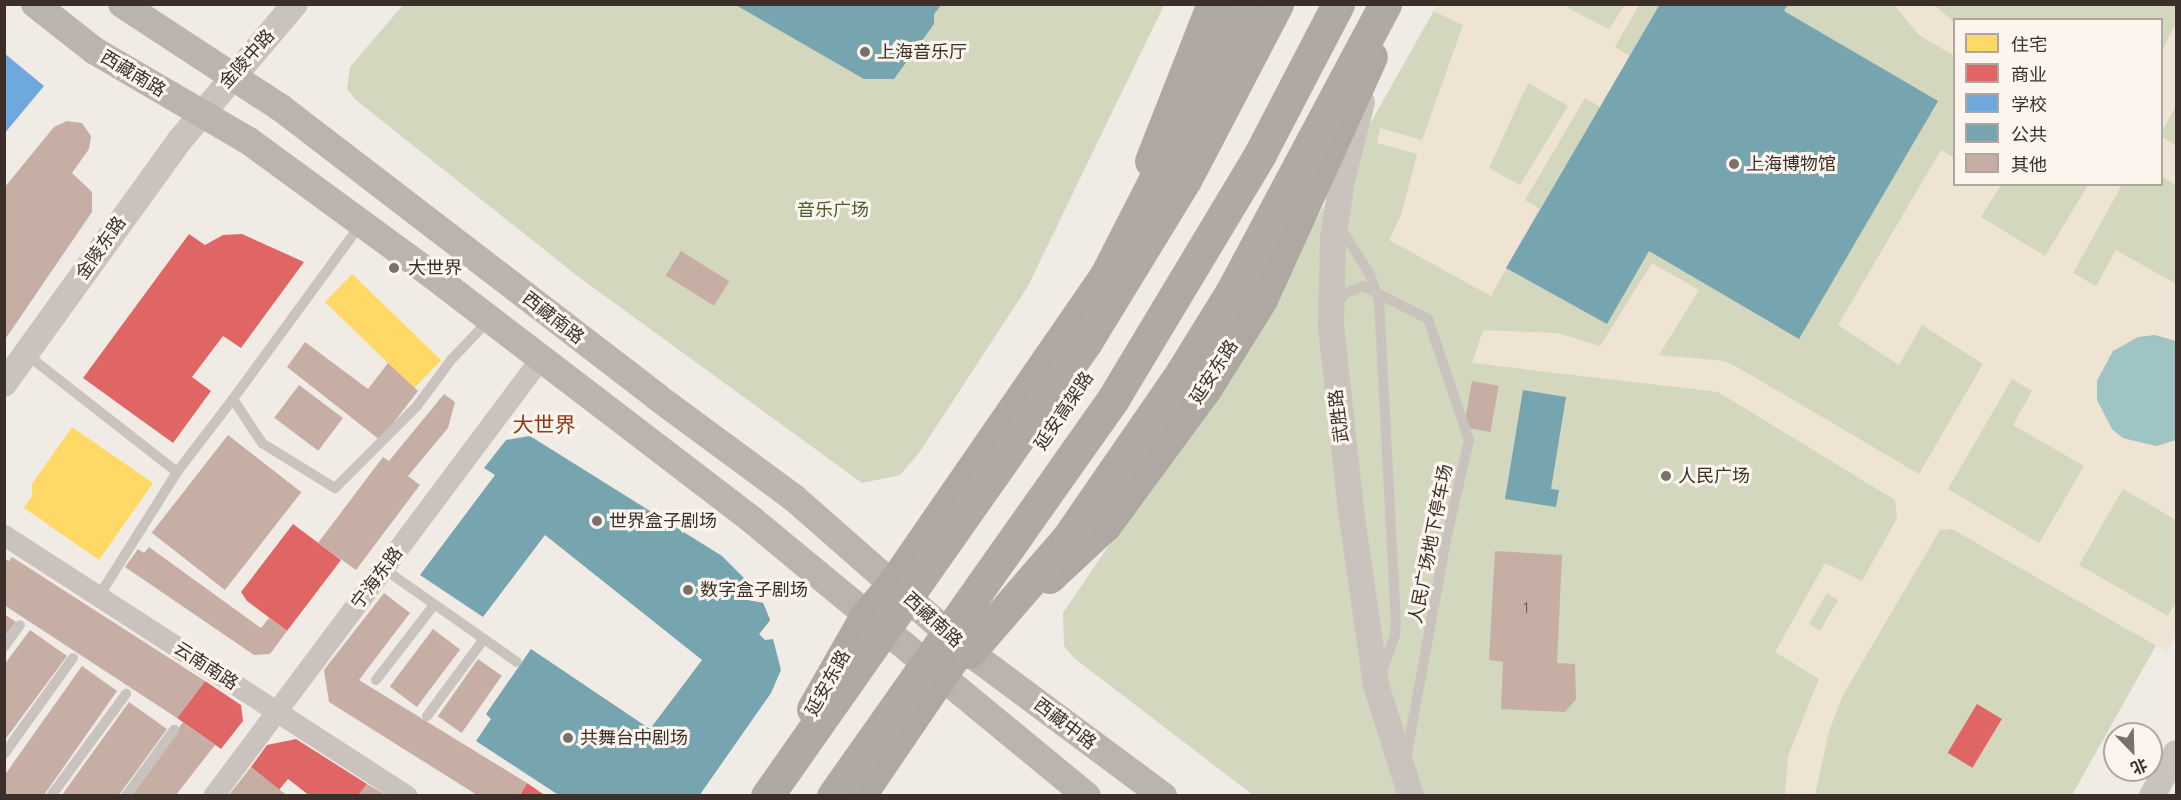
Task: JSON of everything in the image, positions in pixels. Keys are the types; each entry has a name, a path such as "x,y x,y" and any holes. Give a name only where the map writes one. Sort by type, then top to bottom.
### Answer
{"highway":[{"path":"1105,277 1245,4"},
{"path":"767,795 1086,342 1185,180 1277,4"},
{"name":"延安高架路","path":"793,795 1098,360 1174,240 1301,4"},
{"name":"延安高架路","path":"833,795 1113,399 1260,154 1344,8"},
{"path":"966,650 1067,538 1135,443 1232,291 1383,20"}],"main road":[{"name":"西藏南路","path":"34,4 95,51 249,141 361,224 752,520 942,677"},
{"name":"西藏南路","path":"122,4 281,108 657,398 794,498 966,650"},
{"name":"延安东路","path":"1105,277 1213,4"},
{"name":"延安东路","path":"761,795 866,616 893,584 1105,277 1277,4"},
{"name":"延安东路","path":"859,795 942,677 966,650 1105,525 1205,389 1261,298 1319,177 1383,20 1397,4"},
{"name":"延安东路","path":"966,650 999,582 1167,330 1257,180 1344,8"},
{"name":"西藏中路","path":"966,650 1163,795"},
{"path":"942,677 1087,795"}],"street":[{"name":"金陵中路","path":"200,114 295,4"},
{"name":"武胜路","path":"1383,20 1342,180 1337,216 1330,326 1349,495 1376,685 1408,788"},
{"name":"金陵东路","path":"4,384 200,114"},
{"name":"宁海东路","path":"213,795 539,360"},
{"name":"云南南路","path":"4,535 407,795"},
{"path":"2152,795 2176,753"}],"lane":[{"path":"1337,216 1342,233 1376,290 1396,620 1395,635 1376,685"},
{"path":"99,596 177,472 361,224"},
{"path":"1330,326 1344,294 1363,286 1376,290"},
{"name":"人民广场地下停车场","path":"1376,290 1428,319 1469,440 1446,540 1407,755 1408,788"},
{"path":"232,399 262,443 335,488 417,406 451,360 489,320"},
{"path":"26,354 177,472"},
{"path":"384,569 517,662"},
{"path":"376,680 434,605"},
{"path":"4,647 20,625"},
{"path":"427,716 484,639"},
{"path":"4,754 73,658"},
{"path":"51,795 126,694"},
{"path":"126,795 174,730"}],"green space":[{"name":"音乐广场","path":"403,5 1164,5 1028,286 919,453 900,475 862,483 580,278 356,100 347,89 350,67"},
{"name":"人民广场","path":"1437,5 2176,5 2176,610 2113,722 2103,722 2103,740 2072,795 1253,795 1074,658 1064,646 1063,613 1247,342"}],"shaded area":[{"path":"1437,5 1570,5 1568,8 1609,29 1625,5 1639,5 1615,47 1630,56 1600,107 1585,98 1525,200 1539,209 1491,296 1389,240 1401,215 1417,154 1377,143 1380,128 1422,140 1463,25 1433,11","holes":["1528,83 1568,106 1520,185 1489,168"]},
{"path":"1894,5 1934,5 1953,21 1953,55 1919,35"},
{"path":"2176,23 2176,106 2163,129 2163,49"},
{"path":"2163,138 2176,145 2176,185 2163,178"},
{"name":"人民广场","path":"1941,150 1953,157 1953,186 2000,186 1981,217 2045,256 2087,186 2121,186 2073,273 2096,286 2116,250 2176,284 2176,341 2113,351 2097,381 2112,429 2123,438 2156,446 2176,440 2176,520 2123,489 2079,565 2168,616 2176,602 2176,636 2167,652 1952,529 1940,530 1843,695 1829,731 1815,795 1785,795 1788,756 1819,679 1775,652 1825,563 1862,581 1897,518 1895,500 1718,392 1472,363 1483,330 1558,333 1600,346 1652,263 1699,290 1659,355 1724,361 1919,474 1983,364 1922,325 1899,365 1838,325","holes":["2012,379 2032,391 2013,425 2084,466 2039,543 1948,489","1827,593 1838,600 1820,631 1809,624"]}],"water":[{"path":"2155,335 2176,341 2176,440 2156,446 2123,438 2112,429 2097,400 2097,381 2113,351 2138,337"}],"building: 住宅":[{"path":"352,274 441,360 414,388 325,302"},
{"path":"72,427 153,483 99,560 24,508 32,496 32,484"}],"building: 商业":[{"path":"189,234 205,245 223,235 242,234 304,262 241,348 223,336 192,377 211,391 173,443 83,378"},
{"path":"293,524 341,560 287,631 247,601 241,592"},
{"path":"746,600 763,603 770,620 759,634 740,631 734,615"},
{"path":"205,681 241,705 243,721 221,749 177,718"},
{"path":"1977,704 2002,719 1973,768 1948,753"},
{"path":"296,739 367,784 358,796 310,796 288,779 279,790 251,767 267,745"},
{"path":"527,783 546,796 519,796"}],"building: 学校":[{"path":"4,53 44,86 4,134"}],"building: 公共":[{"name":"上海音乐厅","path":"734,4 942,4 934,14 934,24 894,79 864,79"},
{"name":"上海博物馆","path":"1660,4 1788,4 1784,11 1938,101 1799,339 1649,251 1607,324 1506,268"},
{"path":"1523,390 1566,397 1551,489 1559,490 1556,507 1505,499"},
{"name":"大世界","path":"530,436 722,556 750,584 746,600 763,603 770,620 759,634 765,640 773,639 781,670 771,693 699,796 560,796 476,741 491,719 486,714 531,649 650,729 702,660 545,535 483,617 420,575 495,475 484,468 506,440"}],"building: 其他":[{"path":"67,121 82,123 91,136 89,149 72,173 92,192 92,212 4,341 4,188 54,127"},
{"path":"681,251 729,281 714,306 666,276"},
{"path":"305,342 368,389 388,363 418,391 380,440 287,367"},
{"path":"1472,381 1499,386 1490,432 1464,427"},
{"path":"299,385 343,418 318,451 274,418"},
{"path":"444,394 455,402 448,428 408,476 420,485 356,570 318,543 383,457 389,461"},
{"path":"228,435 301,492 225,590 152,533"},
{"path":"149,547 261,628 269,618 287,631 270,654 254,655 125,567 138,549 144,553"},
{"path":"1495,551 1562,555 1557,663 1575,664 1576,699 1565,712 1501,709 1503,662 1489,660"},
{"path":"12,557 205,681 177,718 4,605 4,558 9,561"},
{"path":"384,593 410,613 359,680 527,783 519,795 477,795 329,702 324,670"},
{"path":"4,614 16,622 4,638"},
{"path":"433,629 460,649 417,707 390,687"},
{"path":"30,630 67,656 4,741 4,665"},
{"path":"478,659 502,676 462,733 438,716"},
{"path":"82,666 117,691 44,795 4,795 4,776"},
{"path":"129,702 167,729 119,795 62,795"},
{"path":"183,722 215,745 176,795 129,795"},
{"path":"251,767 285,794 229,795"},
{"path":"367,784 386,795 358,795"}],"place":[{"name":"上海音乐厅","path":"865,52"},
{"name":"上海博物馆","path":"1734,164"},
{"name":"大世界","path":"394,268"},
{"name":"人民广场","path":"1666,476"},
{"name":"世界盒子剧场","path":"597,521"},
{"name":"数字盒子剧场","path":"688,590"},
{"name":"共舞台中剧场","path":"568,738"}],"district":[{"name":"大世界","path":"544,424"}]}
